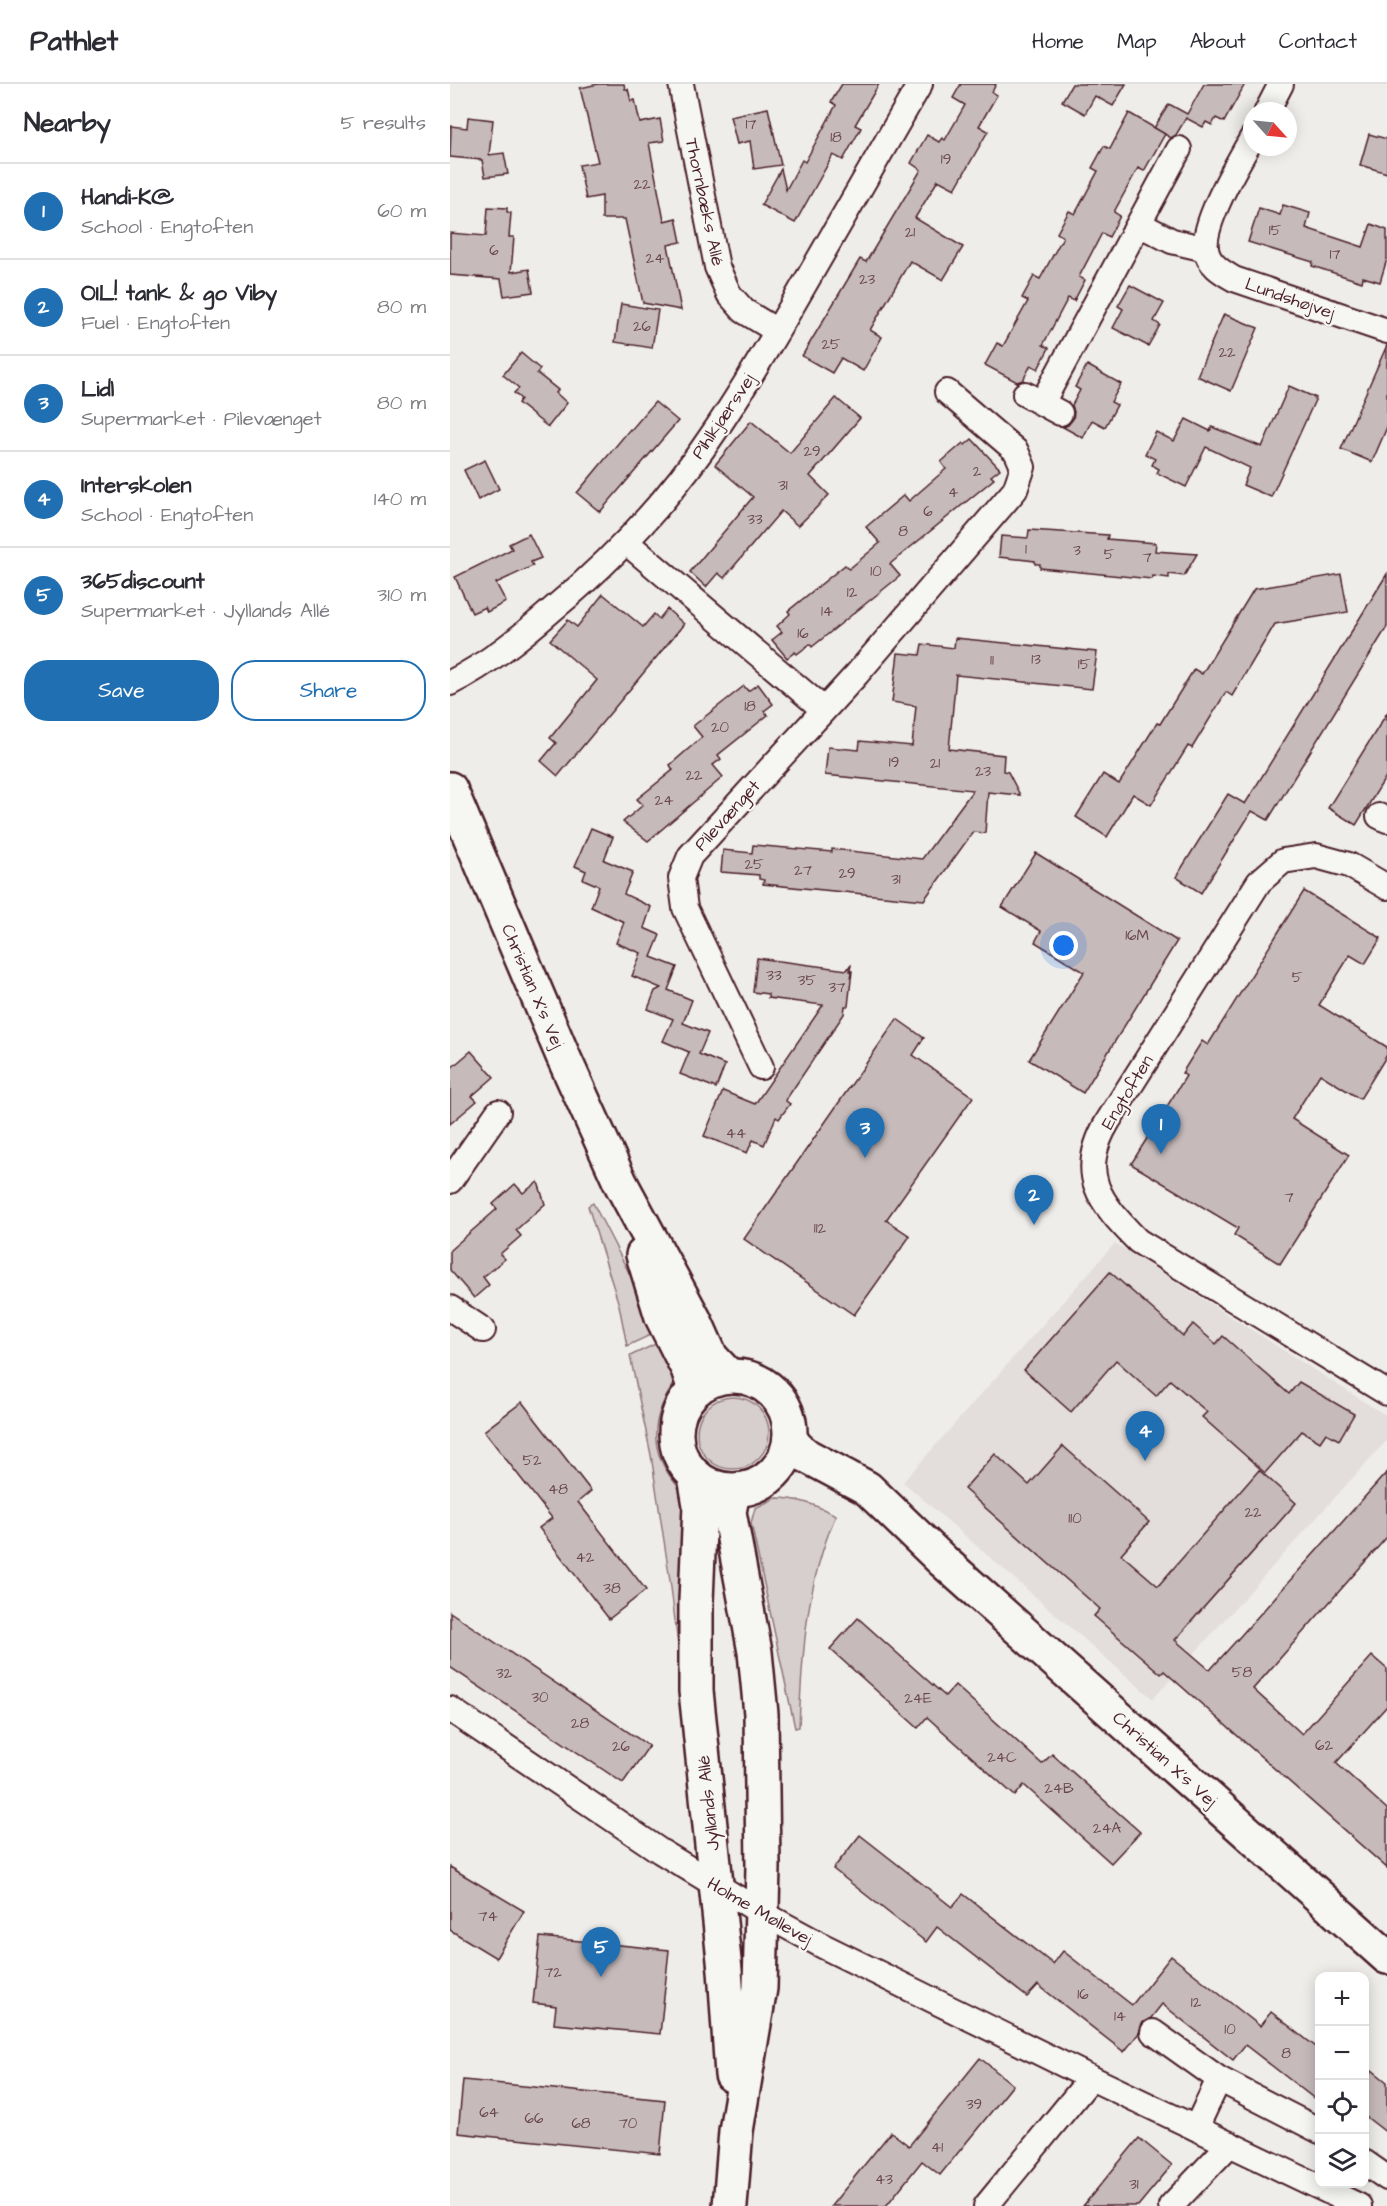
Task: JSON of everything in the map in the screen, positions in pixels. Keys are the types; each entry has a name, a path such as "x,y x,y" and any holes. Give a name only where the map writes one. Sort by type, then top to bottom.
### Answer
{"street":[{"name":"Thornbæks Allé","path":"681,84 717,267 729,294 744,311 777,331"},
{"name":"Pihlkjærsvej","path":"450,683 476,669 579,588 626,542 668,494 716,430 777,331 920,84"},
{"path":"1272,102 1281,84"},
{"path":"1042,403 1179,149"},
{"path":"1139,224 1172,241 1206,249 1210,223 1221,194 1243,154"},
{"name":"Lundshøjvej","path":"1206,249 1219,270 1234,279 1387,331"},
{"name":"Pilevænget","path":"761,1067 685,908 681,878 690,856 857,674 1015,489 1023,467 1016,451 947,392"},
{"path":"626,542 823,709"},
{"name":"Christian X's Vej","path":"450,789 563,1056 620,1182 695,1321 711,1357 729,1376"},
{"name":"Engtoften","path":"1387,887 1348,865 1316,856 1283,861 1259,882 1108,1121 1093,1157 1096,1187 1110,1212 1138,1241 1387,1393"},
{"path":"450,1181 498,1112"},
{"name":"Christian X's Vej","path":"620,1182 662,1317 688,1369 695,1390"},
{"path":"450,1308 483,1330"},
{"path":"729,1376 745,1377 759,1382 771,1391 781,1402 788,1420 790,1439 787,1452 771,1475 750,1488 737,1490 722,1489 707,1484 695,1476 680,1455 676,1429 679,1414 695,1390 705,1383 729,1376"},
{"name":"Christian X's Vej","path":"790,1439 807,1456 867,1488 943,1561 1387,1957"},
{"name":"Christian X's Vej","path":"771,1475 785,1473 800,1478 846,1501 943,1561"},
{"name":"Jyllands Allé","path":"695,1476 700,1505 695,1632 696,1691 725,1970 736,2130"},
{"name":"Jyllands Allé","path":"730,2206 736,2130 760,1988 762,1913 761,1714 755,1652 729,1512 732,1497 737,1490"},
{"name":"Holme Møllevej","path":"450,1709 717,1887 762,1913 823,1946 1091,2078 1315,2182"},
{"path":"1153,2032 1219,2079 1315,2128"},
{"path":"986,2206 1091,2078"},
{"path":"1196,2128 1219,2079"},
{"path":"1172,2206 1230,2144"},
{"path":"1369,2165 1387,2178"},
{"name":"Holme Møllevej","path":"1328,2188 1359,2206"}],"shaded area":[{"path":"593,1203 659,1331 627,1346 619,1305 588,1206"},
{"path":"1115,1243 1387,1416 1387,1440 1153,1699 903,1482"},
{"path":"664,1340 677,1380 660,1410 656,1425 656,1439 658,1453 664,1467 685,1494 680,1663 651,1455 630,1356"},
{"path":"733,1397 753,1403 763,1413 769,1433 763,1453 753,1463 733,1469 713,1463 703,1453 697,1433 703,1413 713,1403"},
{"path":"776,1498 807,1503 836,1515 818,1567 812,1593 804,1646 799,1727 795,1728 751,1523 755,1508"}],"building":[{"path":"598,84 624,84 631,101 635,100 640,123 660,119 664,141 649,143 664,221 676,218 681,242 668,245 681,310 643,303 625,219 602,219 602,196 586,199 579,165 598,162 580,88"},
{"path":"842,84 879,84 855,125 861,128 843,160 833,155 795,223 761,205 781,169 786,190 802,160 805,162 836,105 831,102"},
{"path":"961,84 996,84 992,92 997,95 979,126 988,131 955,189 938,180 915,218 963,247 943,280 910,261 870,330 882,337 863,371 841,358 832,373 802,356 860,259 866,262 921,170 911,163 927,135 939,142 942,138 945,140 965,105 953,98"},
{"path":"1072,84 1126,84 1113,106 1095,96 1085,114 1062,101"},
{"path":"1204,84 1245,84 1224,122 1216,118 1212,125 1206,122 1203,127 1186,118 1176,135 1171,138 1154,128 1169,104 1187,114"},
{"path":"768,108 781,165 754,169 750,141 737,144 730,116"},
{"path":"1129,113 1165,134 1144,171 1138,168 1114,212 1120,216 1109,237 1102,233 1079,277 1085,280 1074,301 1068,298 1043,345 1049,348 1038,369 1031,365 1023,380 1017,382 985,365 997,343 1003,346 1028,301 1022,298 1034,276 1040,279 1063,237 1057,233 1069,211 1075,214 1098,171 1092,168 1104,146 1110,149"},
{"path":"468,117 493,120 489,155 504,153 508,174 485,177 482,160 450,157 451,126 467,128"},
{"path":"1369,134 1387,139 1387,173 1360,165"},
{"path":"1283,205 1310,213 1306,228 1363,247 1371,224 1387,230 1387,259 1380,282 1363,277 1362,282 1312,266 1313,262 1248,242 1259,208 1280,215"},
{"path":"488,207 507,208 507,212 511,213 509,237 514,237 511,272 529,269 533,292 504,296 501,279 450,275 450,233 486,236"},
{"path":"1130,285 1164,303 1154,321 1160,325 1148,346 1113,328 1123,309 1118,306"},
{"path":"621,304 658,310 652,348 615,342"},
{"path":"1224,314 1258,328 1231,391 1197,376"},
{"path":"1387,345 1387,427 1372,462 1341,449"},
{"path":"521,353 540,369 537,373 558,390 556,393 567,403 548,427 518,403 521,399 514,393 519,388 503,375"},
{"path":"1087,365 1121,384 1111,402 1117,405 1105,427 1092,420 1083,438 1063,427 1073,419 1072,405 1080,390 1075,387"},
{"path":"1289,386 1316,398 1271,497 1243,485 1250,468 1206,447 1186,487 1157,473 1159,469 1152,465 1155,459 1145,454 1156,432 1174,441 1186,419 1210,431 1212,427 1262,447"},
{"path":"836,398 860,418 810,476 829,495 798,526 781,511 724,578 718,573 706,587 690,572 753,497 715,465 751,421 790,453"},
{"path":"655,402 678,421 600,512 577,493"},
{"path":"972,439 1000,469 991,476 994,479 890,564 900,576 812,647 810,644 787,658 772,640 782,632 777,626 790,614 788,611 845,565 849,569 880,543 866,527 904,495 909,501 946,469 941,462 963,443 965,445"},
{"path":"485,460 499,489 478,500 464,470"},
{"path":"1029,530 1108,535 1107,539 1156,543 1155,551 1197,554 1184,576 1169,574 1169,578 1153,576 1152,579 1040,568 1040,564 1035,564 1035,561 999,557 1001,536 1028,538"},
{"path":"529,534 541,558 531,562 533,566 496,583 506,602 487,612 485,607 472,613 455,577 512,549 509,544"},
{"path":"1341,574 1348,612 1275,624 1232,696 1226,692 1192,748 1188,746 1151,805 1133,794 1107,837 1076,817 1103,774 1119,784 1194,669 1202,674 1254,589"},
{"path":"1387,574 1387,627 1268,820 1252,811 1201,893 1176,877 1228,794 1245,804"},
{"path":"603,594 643,627 654,614 659,619 667,609 684,624 558,776 541,761 556,743 550,738 597,680 550,640 568,620 577,627"},
{"path":"955,638 1097,652 1092,689 956,675 949,749 1004,755 1003,771 1008,772 1020,795 988,792 985,833 973,832 924,900 763,884 764,880 759,879 759,875 721,872 723,850 752,853 753,845 832,852 832,849 922,859 973,790 825,775 828,747 859,750 860,741 912,746 916,706 892,702 898,653 920,655 922,644 954,648"},
{"path":"758,684 773,704 764,711 768,715 718,755 721,759 713,765 723,777 648,841 623,822 643,805 637,799 673,770 670,765 702,737 693,726 744,686 748,691"},
{"path":"1387,713 1387,775 1356,825 1328,808"},
{"path":"591,828 613,837 604,860 633,872 624,894 651,907 644,928 660,935 651,957 677,967 668,990 692,1000 683,1023 708,1033 699,1054 725,1065 716,1088 680,1074 689,1052 663,1041 673,1019 648,1009 655,991 661,988 632,976 641,953 616,943 624,922 591,907 599,886 583,879 586,871 575,866"},
{"path":"1036,853 1177,941 1083,1093 1029,1060 1084,972 1035,942 1041,931 1002,907"},
{"path":"1304,891 1381,938 1365,964 1350,955 1319,1005 1387,1047 1387,1055 1360,1099 1320,1074 1292,1119 1349,1155 1280,1264 1234,1235 1238,1228 1131,1164 1186,1076 1182,1073 1202,1041 1208,1045"},
{"path":"757,958 847,970 851,964 850,971 852,971 848,1006 845,1006 844,1014 787,1098 786,1101 790,1104 779,1119 776,1117 764,1145 753,1140 747,1153 704,1136 723,1091 755,1104 823,1005 768,998 768,994 753,992"},
{"path":"897,1019 924,1038 913,1055 973,1097 886,1220 910,1236 854,1315 744,1239"},
{"path":"471,1051 494,1077 472,1096 477,1101 450,1124 450,1069"},
{"path":"538,1182 545,1204 516,1230 521,1236 500,1254 505,1259 483,1277 489,1285 474,1298 450,1270 450,1250 497,1209 493,1204 515,1184 523,1193"},
{"path":"1110,1272 1183,1336 1193,1324 1216,1344 1223,1336 1289,1394 1299,1382 1354,1414 1339,1440 1326,1433 1320,1442 1302,1431 1265,1473 1202,1417 1207,1412 1170,1380 1156,1396 1116,1360 1071,1412 1024,1370"},
{"path":"522,1402 591,1491 578,1502 646,1590 609,1619 539,1528 552,1518 484,1431"},
{"path":"1063,1446 1149,1522 1121,1554 1158,1586 1259,1470 1296,1503 1175,1640 1210,1670 1387,1472 1387,1537 1253,1689 1302,1734 1372,1656 1387,1669 1387,1706 1336,1763 1387,1809 1387,1868 1164,1671 1161,1674 1094,1616 1100,1609 964,1489 995,1454 1029,1485"},
{"path":"450,1612 649,1746 623,1783 450,1667"},
{"path":"858,1618 945,1696 955,1685 1042,1764 1052,1754 1140,1832 1111,1863 1024,1785 1015,1796 927,1717 918,1728 830,1649"},
{"path":"860,1835 952,1907 963,1894 1053,1964 1063,1951 1132,2005 1171,1956 1260,2026 1271,2012 1315,2046 1315,2099 1245,2045 1233,2060 1162,2004 1151,2018 1142,2023 1139,2033 1124,2052 1038,1985 1027,1997 937,1927 926,1942 833,1869"},
{"path":"450,1867 524,1911 496,1958 450,1930"},
{"path":"540,1937 669,1950 660,2034 554,2024 556,2006 533,2003"},
{"path":"980,2058 1013,2085 940,2175 922,2161 886,2206 831,2206 891,2132 909,2146"},
{"path":"1372,2070 1387,2082 1387,2133 1369,2119 1369,2074"},
{"path":"463,2080 665,2100 660,2154 458,2133"},
{"path":"1139,2138 1172,2165 1138,2206 1083,2206"}],"place":[{"name":"Handi-K@","path":"1161,1154"},
{"name":"Lidl","path":"865,1158"},
{"name":"OIL! tank & go Viby","path":"1034,1225"},
{"name":"Interskolen","path":"1145,1461"},
{"name":"365discount","path":"601,1977"}]}
